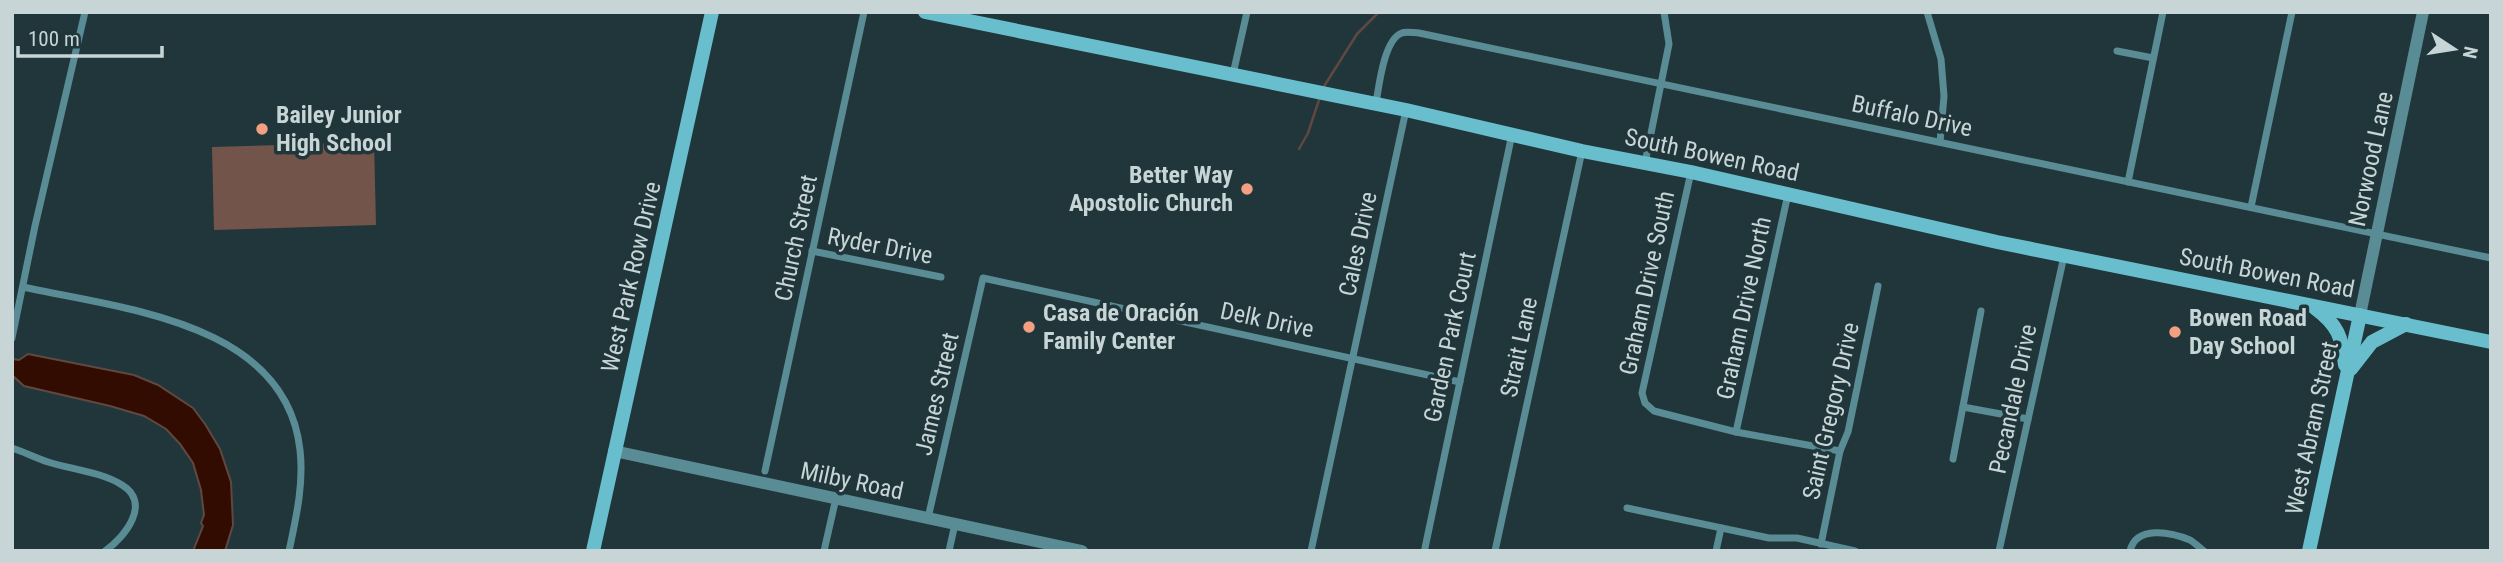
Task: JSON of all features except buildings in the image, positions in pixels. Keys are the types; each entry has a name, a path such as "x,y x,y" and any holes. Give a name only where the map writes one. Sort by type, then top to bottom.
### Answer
{"main road":[{"name":"West Park Row Drive","path":"593,551 712,12"},
{"name":"South Bowen Road","path":"925,12 1376,103 1582,151 1691,172 2064,256 2491,342"},
{"path":"2311,305 2337,329 2346,376"},
{"name":"West Abram Street","path":"2309,551 2360,315"},
{"path":"2346,376 2372,342 2406,324"}],"street":[{"path":"12,338 85,12"},
{"name":"Church Street","path":"765,471 864,12"},
{"path":"1233,75 1247,12"},
{"path":"1645,164 1669,44 1664,12"},
{"path":"1927,12 1941,60 1944,96 1940,142"},
{"path":"2128,182 2163,12"},
{"path":"2251,207 2292,12"},
{"name":"Norwood Lane","path":"2360,315 2423,12"},
{"name":"Buffalo Drive","path":"1376,103 1392,40 1402,32 1419,33 2491,258"},
{"path":"2117,51 2153,58"},
{"name":"Cales Drive","path":"1311,551 1406,110"},
{"name":"Garden Park Court","path":"1425,548 1512,134"},
{"name":"Strait Lane","path":"1495,551 1582,151"},
{"name":"Graham Drive South","path":"1691,172 1642,393 1645,403 1654,411 1736,432"},
{"name":"Graham Drive North","path":"1736,432 1788,194"},
{"name":"Ryder Drive","path":"812,251 941,277"},
{"name":"Pecandale Drive","path":"1999,551 2064,256"},
{"name":"Delk Drive","path":"983,278 1460,382"},
{"name":"James Street","path":"928,518 983,278"},
{"name":"Saint Gregory Drive","path":"1821,544 1839,451 1848,432 1878,286"},
{"path":"23,288 147,314 190,327 249,357 273,382 289,407 297,431 301,477 289,551"},
{"path":"1953,459 1981,311"},
{"path":"1963,407 2028,419"},
{"path":"1736,432 1839,451"},
{"path":"12,448 122,485 131,494 135,506 134,518 128,531 105,551"},
{"name":"Milby Road","path":"614,451 1082,551"},
{"path":"824,551 836,498"},
{"path":"1627,508 1769,538 1797,538 1855,551"},
{"path":"949,551 955,524"},
{"path":"1716,551 1721,528"},
{"path":"2130,551 2133,541 2154,532 2190,540 2204,551"}],"shaded area":[{"path":"374,142 376,225 214,230 212,147"},
{"path":"28,354 134,375 158,385 193,408 220,449 231,482 233,525 225,551 193,551 203,526 201,490 193,463 166,429 144,416 24,386 12,375 12,359 19,360"}],"waterway":[{"path":"1323,88 1357,34 1379,12"},
{"path":"1299,149 1308,133 1320,97"}],"place":[{"name":"Bailey Junior High School","path":"262,129"},
{"name":"Better Way Apostolic Church","path":"1247,189"},
{"name":"Casa de Oración Family Center","path":"1029,327"},
{"name":"Bowen Road Day School","path":"2175,332"}]}
